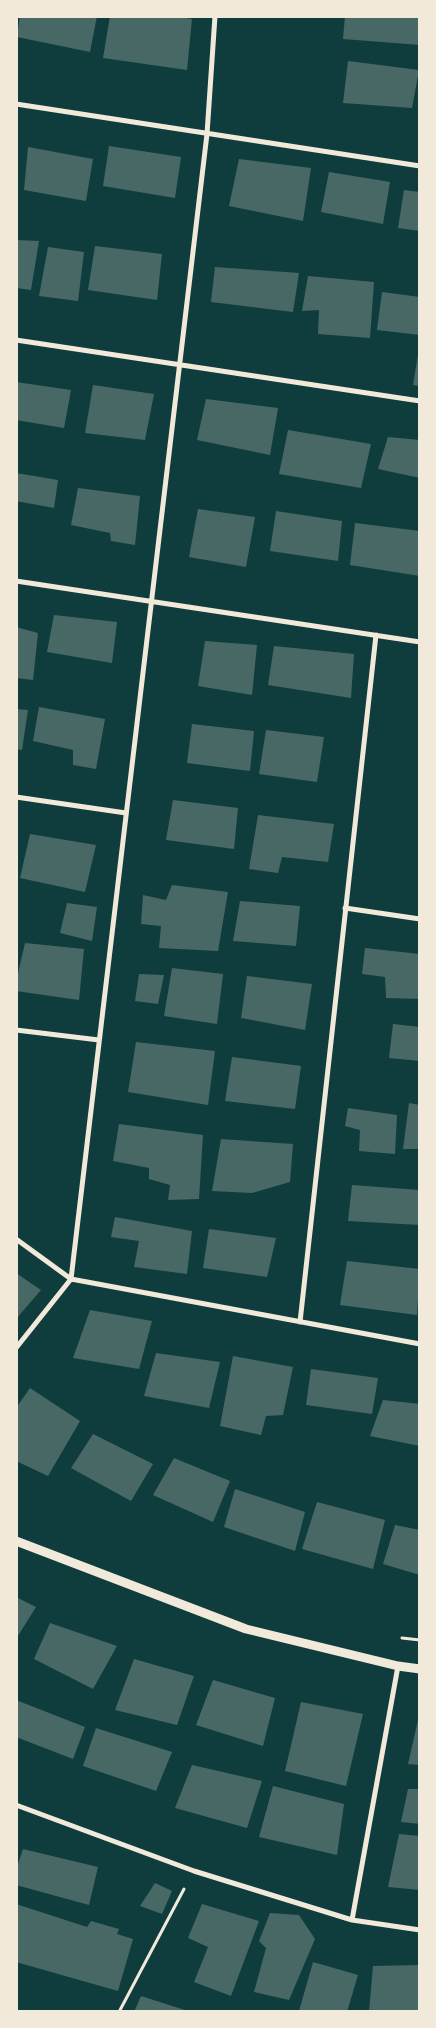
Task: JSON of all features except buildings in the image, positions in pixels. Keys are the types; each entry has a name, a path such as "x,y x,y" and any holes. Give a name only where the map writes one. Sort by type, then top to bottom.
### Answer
{"street":[{"path":"16,1348 70,1279 207,134 215,16"},
{"path":"16,104 420,166"},
{"path":"16,340 420,401"},
{"path":"16,581 420,642"},
{"path":"300,1322 376,635"},
{"path":"16,798 126,813"},
{"path":"346,908 420,919"},
{"path":"16,1030 99,1040"},
{"path":"16,1239 70,1279 420,1344"},
{"path":"16,1541 246,1629 398,1666 420,1669"},
{"path":"352,1920 398,1666"},
{"path":"16,1805 194,1871 352,1920 420,1930"}],"path":[{"path":"402,1638 420,1640"},
{"path":"119,2012 194,1871"}]}
